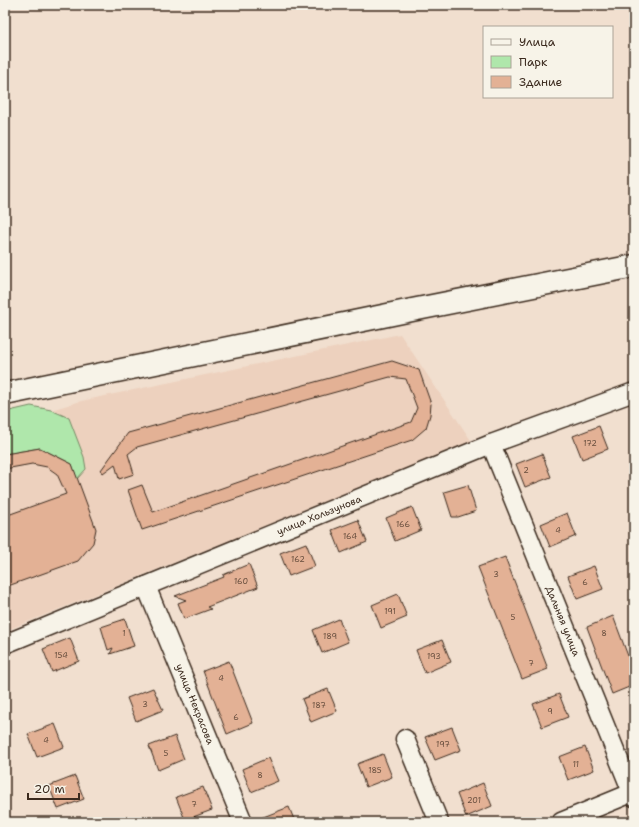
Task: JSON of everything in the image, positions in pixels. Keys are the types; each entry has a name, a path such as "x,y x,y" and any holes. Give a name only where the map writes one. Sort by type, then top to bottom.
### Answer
{"main road":[{"path":"5,394 634,266"}],"street":[{"name":"улица Хользунова","path":"5,644 491,444 634,392"},
{"name":"Дальняя улица","path":"491,444 633,794"},
{"name":"улица Некрасова","path":"146,586 243,822"},
{"path":"405,739 439,822"},
{"path":"560,822 633,794"}],"shaded area":[{"path":"400,334 472,442 5,631 5,412 31,406 51,410 81,401"}],"green space":[{"path":"31,406 51,410 69,418 84,457 86,469 77,479 72,464 40,448 5,454 5,412"}],"building":[{"path":"392,361 419,370 431,404 430,415 426,428 412,440 142,530 128,490 142,485 153,512 411,422 417,408 406,379 390,377 137,447 128,454 134,474 119,479 115,464 103,473 101,470 128,433"},
{"path":"599,426 608,449 582,459 573,436"},
{"path":"40,448 72,464 96,529 93,543 78,561 5,587 5,516 66,494 57,474 47,467 32,464 5,469 5,454"},
{"path":"542,454 551,477 525,487 516,464"},
{"path":"468,485 476,511 458,517 452,517 444,492"},
{"path":"412,507 421,530 395,541 386,518"},
{"path":"567,513 576,536 550,547 541,524"},
{"path":"358,520 367,542 341,553 332,530"},
{"path":"306,543 315,566 289,576 280,553"},
{"path":"505,557 548,669 522,679 478,567"},
{"path":"249,564 258,587 207,607 211,609 184,619 178,603 186,600 175,596 224,577 223,575"},
{"path":"594,566 603,589 577,599 568,576"},
{"path":"398,594 407,617 381,628 372,605"},
{"path":"613,616 634,672 634,685 612,694 587,627"},
{"path":"125,619 134,646 110,654 113,648 108,650 101,627"},
{"path":"339,619 348,642 322,653 313,630"},
{"path":"70,638 79,661 52,672 43,649"},
{"path":"442,640 451,662 425,673 416,650"},
{"path":"229,661 253,723 227,734 203,671"},
{"path":"153,688 163,710 136,721 127,698"},
{"path":"328,689 337,711 311,722 302,699"},
{"path":"559,694 568,717 542,727 533,704"},
{"path":"55,724 64,747 37,757 28,734"},
{"path":"452,727 461,750 435,760 425,737"},
{"path":"175,736 184,759 158,770 149,746"},
{"path":"585,747 594,770 568,780 559,757"},
{"path":"383,754 392,777 366,787 357,764"},
{"path":"268,758 278,781 251,792 242,769"},
{"path":"75,776 84,799 58,809 49,786"},
{"path":"483,783 492,806 466,817 457,794"},
{"path":"203,787 212,810 185,820 176,797"},
{"path":"289,807 295,822 253,822 253,821"}]}
